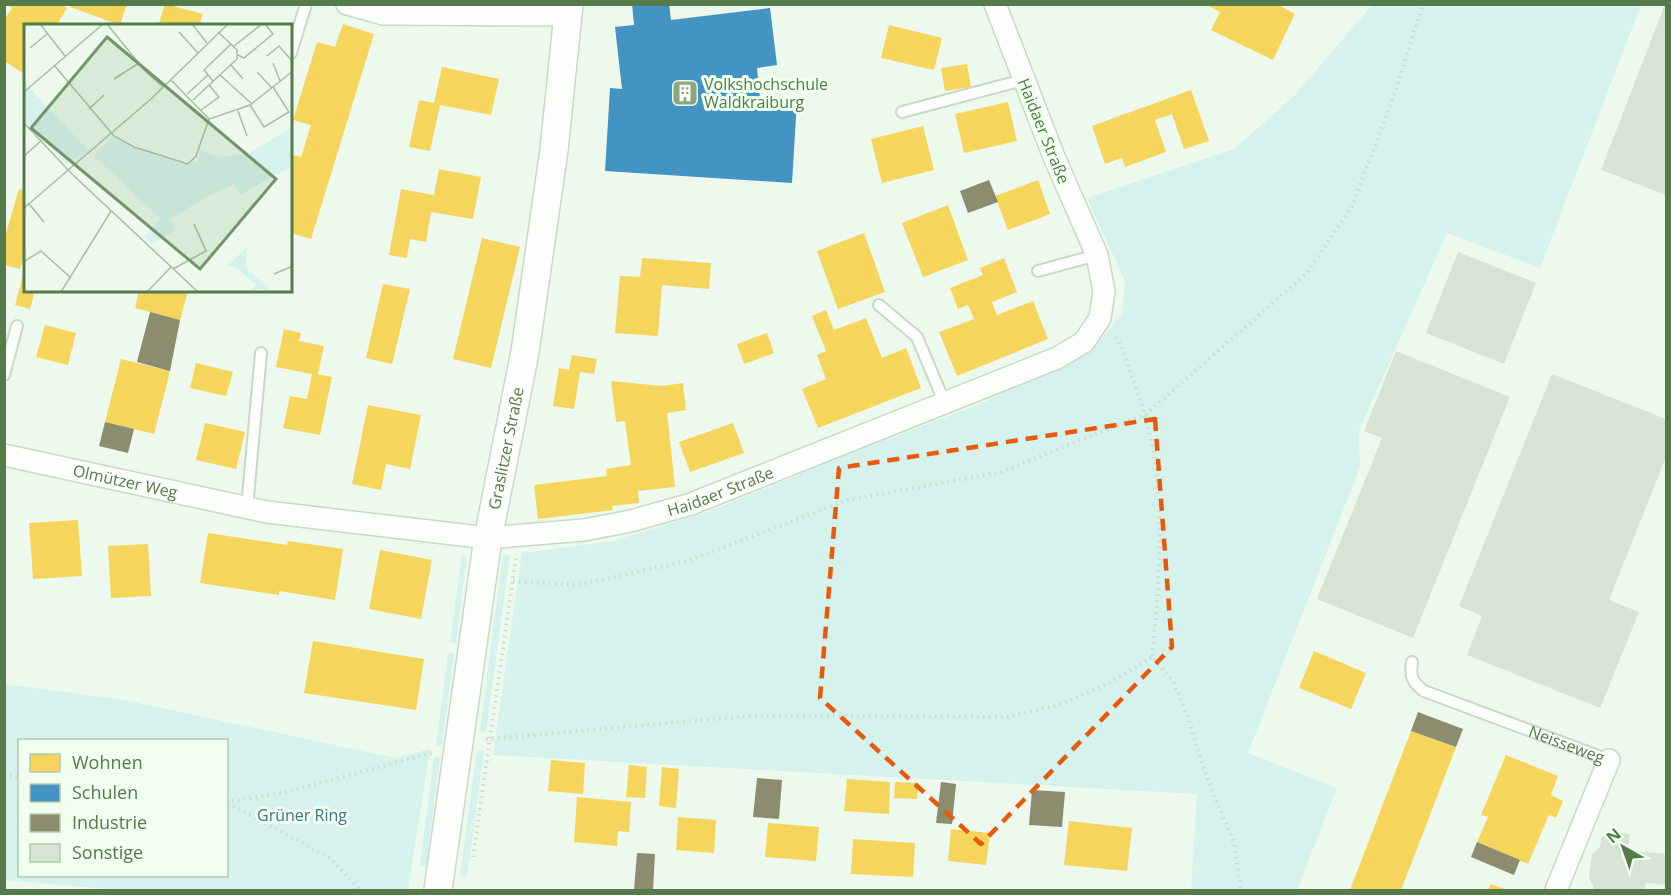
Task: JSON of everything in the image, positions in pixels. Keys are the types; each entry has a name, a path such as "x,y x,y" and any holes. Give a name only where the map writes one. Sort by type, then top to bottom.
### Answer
{"street":[{"path":"347,4 383,14 568,10"},
{"name":"Haidaer Straße","path":"488,538 593,529 691,504 1057,358 1084,342 1100,318 1104,291 1097,255 1023,80 995,4"},
{"name":"Graslitzer Straße","path":"438,891 488,538 525,352 554,150 568,10"},
{"name":"Olmützer Weg","path":"4,455 247,508 488,538"},
{"name":"Neisseweg","path":"1556,891 1609,760"}],"lane":[{"path":"292,50 306,4"},
{"path":"902,112 1023,80"},
{"path":"1038,271 1097,255"},
{"path":"879,305 917,337 945,404"},
{"path":"4,375 17,326"},
{"path":"247,508 261,353"},
{"name":"Neisseweg","path":"1412,662 1410,675 1413,683 1424,691 1609,760"}],"path":[{"path":"513,581 579,585 687,561 848,500 1001,472 1146,414 1307,273 1352,206 1393,98 1423,4"},
{"path":"1100,318 1119,342 1146,414 1156,461 1161,554 1152,657 1173,681 1185,709 1206,775 1234,843 1241,891"},
{"path":"471,867 520,537"},
{"path":"228,802 282,793 460,744 490,738 623,729 750,716 1006,717 1059,705 1109,683 1152,657"},
{"path":"228,803 330,858 360,891"}],"highlighted area":[{"path":"1155,419 1172,647 981,844 820,698 839,468"}],"green space":[{"path":"1372,5 1641,5 1540,268 1447,233 1359,431 1360,467 1248,753 1337,788 1297,890 1191,890 1197,794 493,755 522,553 613,541 710,511 845,455 978,405 1094,348 1122,313 1125,281 1087,198 1234,149 1294,96"},
{"path":"503,554 510,555 486,732 480,731"},
{"path":"462,555 467,556 456,643 450,642"},
{"path":"448,653 454,653 442,746 436,745"},
{"name":"Grüner Ring","path":"5,684 124,700 395,758 430,749 408,890 119,890 5,880"},
{"path":"477,750 484,751 467,877 460,876"},
{"path":"434,757 440,758 426,866 420,865"}],"building: Wohnen":[{"path":"7,4 61,4 67,8 57,24 24,24 24,74 4,61 4,20 12,8"},
{"path":"71,4 127,4 120,24 70,7"},
{"path":"165,4 203,14 200,24 159,24"},
{"path":"1205,4 1277,4 1295,14 1273,60 1211,30 1220,12"},
{"path":"343,24 374,34 311,239 292,233 292,160 294,155 301,157 311,125 293,120 317,42 335,47"},
{"path":"889,25 942,38 934,70 881,58"},
{"path":"967,64 971,87 945,91 941,68"},
{"path":"442,67 499,79 491,115 440,105 430,151 409,147 419,100 434,103"},
{"path":"1191,90 1209,141 1184,149 1172,114 1155,120 1166,152 1125,167 1122,158 1105,164 1092,126"},
{"path":"1008,102 1017,141 964,153 955,114"},
{"path":"923,126 934,170 882,183 871,139"},
{"path":"439,169 481,177 473,219 431,212 426,242 410,239 407,258 389,255 401,189 434,195"},
{"path":"1038,180 1050,214 1008,230 995,196"},
{"path":"19,189 24,190 24,256 20,269 4,265 4,240"},
{"path":"948,205 968,260 923,277 902,223"},
{"path":"864,233 885,292 838,309 817,251"},
{"path":"482,238 520,247 491,368 453,359"},
{"path":"642,258 711,263 709,289 662,285 658,336 615,333 620,276 640,277"},
{"path":"1004,258 1017,292 992,302 997,315 1033,301 1048,339 957,376 939,332 974,319 968,305 958,309 950,288 983,275 980,268"},
{"path":"24,272 24,292 35,292 30,309 15,305"},
{"path":"383,284 410,289 392,364 366,358"},
{"path":"139,292 188,292 180,320 135,308"},
{"path":"826,310 834,330 866,318 882,358 906,348 921,388 818,428 802,389 826,379 817,355 826,351 812,316"},
{"path":"45,325 76,333 68,365 36,357"},
{"path":"284,329 301,333 299,341 324,346 318,374 332,377 320,435 283,428 290,396 307,399 312,374 276,367"},
{"path":"767,333 774,353 744,364 737,344"},
{"path":"572,355 597,359 594,374 580,372 574,409 553,406 559,368 569,370"},
{"path":"121,359 170,371 154,434 105,422"},
{"path":"196,363 233,372 226,396 190,388"},
{"path":"611,381 662,386 683,383 686,410 667,413 675,487 638,491 639,503 612,506 613,510 538,519 534,485 607,476 606,469 631,465 625,421 616,422"},
{"path":"368,405 421,415 410,469 386,464 381,490 352,484"},
{"path":"205,423 245,432 236,469 196,460"},
{"path":"733,423 744,453 690,472 679,442"},
{"path":"78,520 82,576 33,579 29,523"},
{"path":"208,533 287,545 288,541 343,549 335,600 279,591 279,595 200,583"},
{"path":"148,544 151,596 111,598 108,546"},
{"path":"380,550 432,560 421,619 369,609"},
{"path":"313,641 424,659 416,710 304,693"},
{"path":"1314,651 1366,673 1351,709 1299,688"},
{"path":"1411,731 1456,747 1432,810 1401,890 1350,890"},
{"path":"1506,755 1558,776 1551,795 1563,801 1556,818 1549,815 1528,864 1477,842 1488,817 1481,815"},
{"path":"551,760 585,763 583,794 548,791"},
{"path":"629,765 647,767 645,798 626,797"},
{"path":"662,767 679,769 676,808 659,806"},
{"path":"847,779 890,782 889,814 844,811"},
{"path":"895,782 918,783 917,799 894,798"},
{"path":"577,797 631,802 629,832 618,831 617,846 574,842"},
{"path":"678,817 716,820 714,853 676,850"},
{"path":"1069,821 1132,828 1127,871 1064,865"},
{"path":"768,823 819,827 816,861 765,857"},
{"path":"951,829 990,833 986,865 948,861"},
{"path":"853,839 915,843 913,877 851,874"},
{"path":"1491,884 1507,890 1488,890"}],"building: Schulen":[{"name":"Volkshochschule Waldkraiburg","path":"632,4 669,4 671,20 770,8 777,65 757,68 760,98 797,100 792,183 605,171 610,88 622,89 615,27 634,25"}],"building: Industrie":[{"path":"989,180 998,202 968,213 960,191"},
{"path":"150,312 180,320 170,371 137,362"},
{"path":"105,422 134,429 128,453 99,446"},
{"path":"1418,712 1463,729 1456,747 1411,731"},
{"path":"757,778 782,780 779,819 753,817"},
{"path":"941,782 956,784 952,824 936,823"},
{"path":"1032,790 1065,792 1062,827 1029,825"},
{"path":"1477,842 1520,860 1514,875 1471,857"},
{"path":"637,853 655,854 653,890 634,890"}],"building: Sonstige":[{"path":"1666,4 1666,195 1601,170"},
{"path":"1458,252 1536,283 1504,364 1426,333"},
{"path":"1396,351 1510,397 1413,638 1317,599 1382,438 1364,431"},
{"path":"1552,374 1666,419 1666,457 1609,600 1639,612 1600,708 1467,655 1482,616 1459,606"},
{"path":"1607,832 1630,834 1628,850 1666,854 1666,885 1646,883 1645,890 1595,890 1589,878 1592,854 1600,847 1601,838"}],"place":[{"name":"Volkshochschule Waldkraiburg","path":"685,93"}]}
